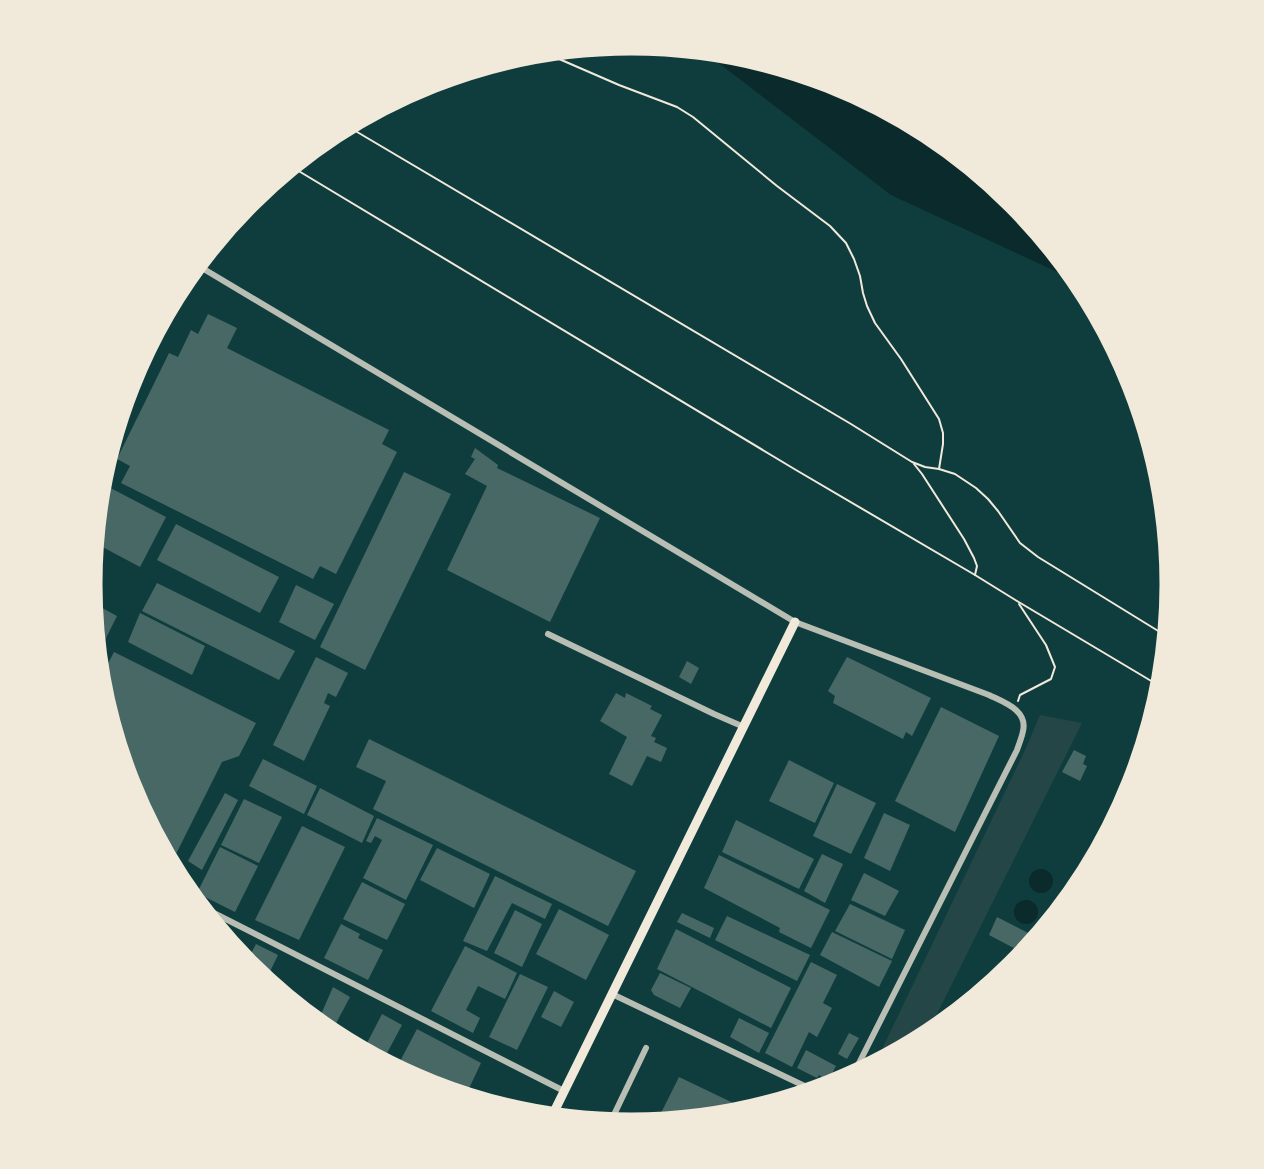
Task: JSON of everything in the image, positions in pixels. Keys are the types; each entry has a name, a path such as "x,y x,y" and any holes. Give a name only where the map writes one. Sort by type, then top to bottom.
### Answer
{"main road":[{"path":"555,1109 795,622"}],"street":[{"path":"205,271 795,622 989,695 1016,709 1023,720 1024,729 1017,750 859,1064"},
{"path":"548,634 744,727"},
{"path":"217,915 564,1091"},
{"path":"612,994 804,1087"},
{"path":"614,1114 646,1048"}],"path":[{"path":"560,59 677,107 693,117 777,186 830,225 846,243 854,259 860,276 862,293 875,323 939,419 943,433 939,469"},
{"path":"356,131 912,462 955,474 976,488 988,500 1020,543 1038,557 1160,633"},
{"path":"300,172 1153,682"},
{"path":"912,462 964,539 977,566 975,574"},
{"path":"1016,709 1020,695 1051,679 1055,667 1046,645 1017,601"}],"shaded area":[{"path":"716,61 769,72 835,94 867,109 927,143 982,186 1007,209 1062,274 891,195"},
{"path":"1040,715 1082,723 933,1021 880,1053"},
{"path":"1041,869 1049,873 1053,881 1049,889 1041,893 1033,889 1029,881 1033,873"},
{"path":"1026,900 1034,904 1038,912 1034,920 1026,924 1018,920 1014,912 1018,904"}],"building":[{"path":"208,314 237,328 227,348 389,430 382,444 397,452 336,574 320,566 313,579 121,483 130,466 117,458 169,353 178,357 191,330 198,334"},
{"path":"475,448 498,465 497,468 600,518 550,622 447,570 487,486 465,474 475,459 471,457"},
{"path":"404,472 451,494 365,670 320,647"},
{"path":"111,488 166,517 140,567 103,547"},
{"path":"176,524 279,577 260,613 157,560"},
{"path":"157,583 295,651 279,680 142,611"},
{"path":"296,585 334,604 315,640 279,622"},
{"path":"102,608 117,616 105,640"},
{"path":"140,613 205,646 192,675 128,642"},
{"path":"114,652 256,723 239,756 222,762 176,854 156,819 130,755 120,722 108,664"},
{"path":"316,657 348,673 336,697 328,693 324,703 330,706 304,761 273,745"},
{"path":"847,657 931,698 912,736 906,732 903,739 833,703 835,696 828,691"},
{"path":"687,661 699,668 691,684 679,677"},
{"path":"616,693 625,698 626,693 652,706 650,709 662,715 651,736 656,738 654,742 667,748 661,762 647,756 632,786 609,774 627,737 600,721"},
{"path":"941,707 999,736 955,832 895,801"},
{"path":"369,739 636,871 608,926 373,809 386,781 356,767"},
{"path":"1074,750 1086,756 1083,764 1087,766 1080,781 1062,772"},
{"path":"263,759 317,786 304,814 249,786"},
{"path":"789,760 834,783 815,823 769,801"},
{"path":"837,784 876,803 851,854 813,836"},
{"path":"320,788 374,816 362,843 307,815"},
{"path":"225,793 238,800 202,870 188,861"},
{"path":"244,799 282,817 259,863 221,845"},
{"path":"884,813 910,825 890,871 864,858"},
{"path":"377,818 433,845 406,900 363,878 382,840 375,836 371,843 366,841"},
{"path":"736,820 814,859 799,889 722,852"},
{"path":"302,826 345,847 299,940 255,920"},
{"path":"220,847 258,866 235,912 203,896 199,890"},
{"path":"437,848 490,874 474,908 420,880"},
{"path":"822,854 843,864 825,903 804,891"},
{"path":"719,855 830,910 811,948 779,932 780,928 704,888"},
{"path":"864,873 899,891 885,916 851,900"},
{"path":"495,876 552,904 545,919 512,903 487,951 463,941"},
{"path":"362,882 405,904 387,940 343,919"},
{"path":"850,904 905,930 892,959 835,931"},
{"path":"559,909 609,935 586,980 536,954"},
{"path":"515,910 542,924 522,967 494,953"},
{"path":"682,913 714,928 710,938 677,922"},
{"path":"727,916 810,955 797,981 715,940"},
{"path":"997,917 1031,934 1017,950 989,935"},
{"path":"341,924 360,934 358,938 383,950 368,980 324,958"},
{"path":"676,929 791,988 771,1028 657,969"},
{"path":"832,932 892,961 879,987 820,955"},
{"path":"256,944 278,955 270,972 251,954"},
{"path":"465,946 517,973 505,999 478,986 466,1010 480,1018 473,1033 431,1011"},
{"path":"811,962 837,975 823,1003 832,1008 817,1037 809,1032 792,1067 765,1053"},
{"path":"660,973 691,988 680,1008 654,995 651,990"},
{"path":"520,974 548,987 517,1050 489,1037"},
{"path":"333,987 350,997 335,1025 321,1014"},
{"path":"554,991 574,1002 561,1027 541,1017"},
{"path":"382,1014 402,1025 387,1053 367,1043"},
{"path":"739,1018 769,1033 759,1053 730,1037"},
{"path":"417,1029 481,1063 469,1089 400,1061"},
{"path":"849,1033 859,1038 847,1059 838,1054"},
{"path":"806,1050 836,1066 830,1077 825,1079 819,1075 817,1078 797,1068"},
{"path":"679,1077 737,1105 701,1110 660,1114"}]}
